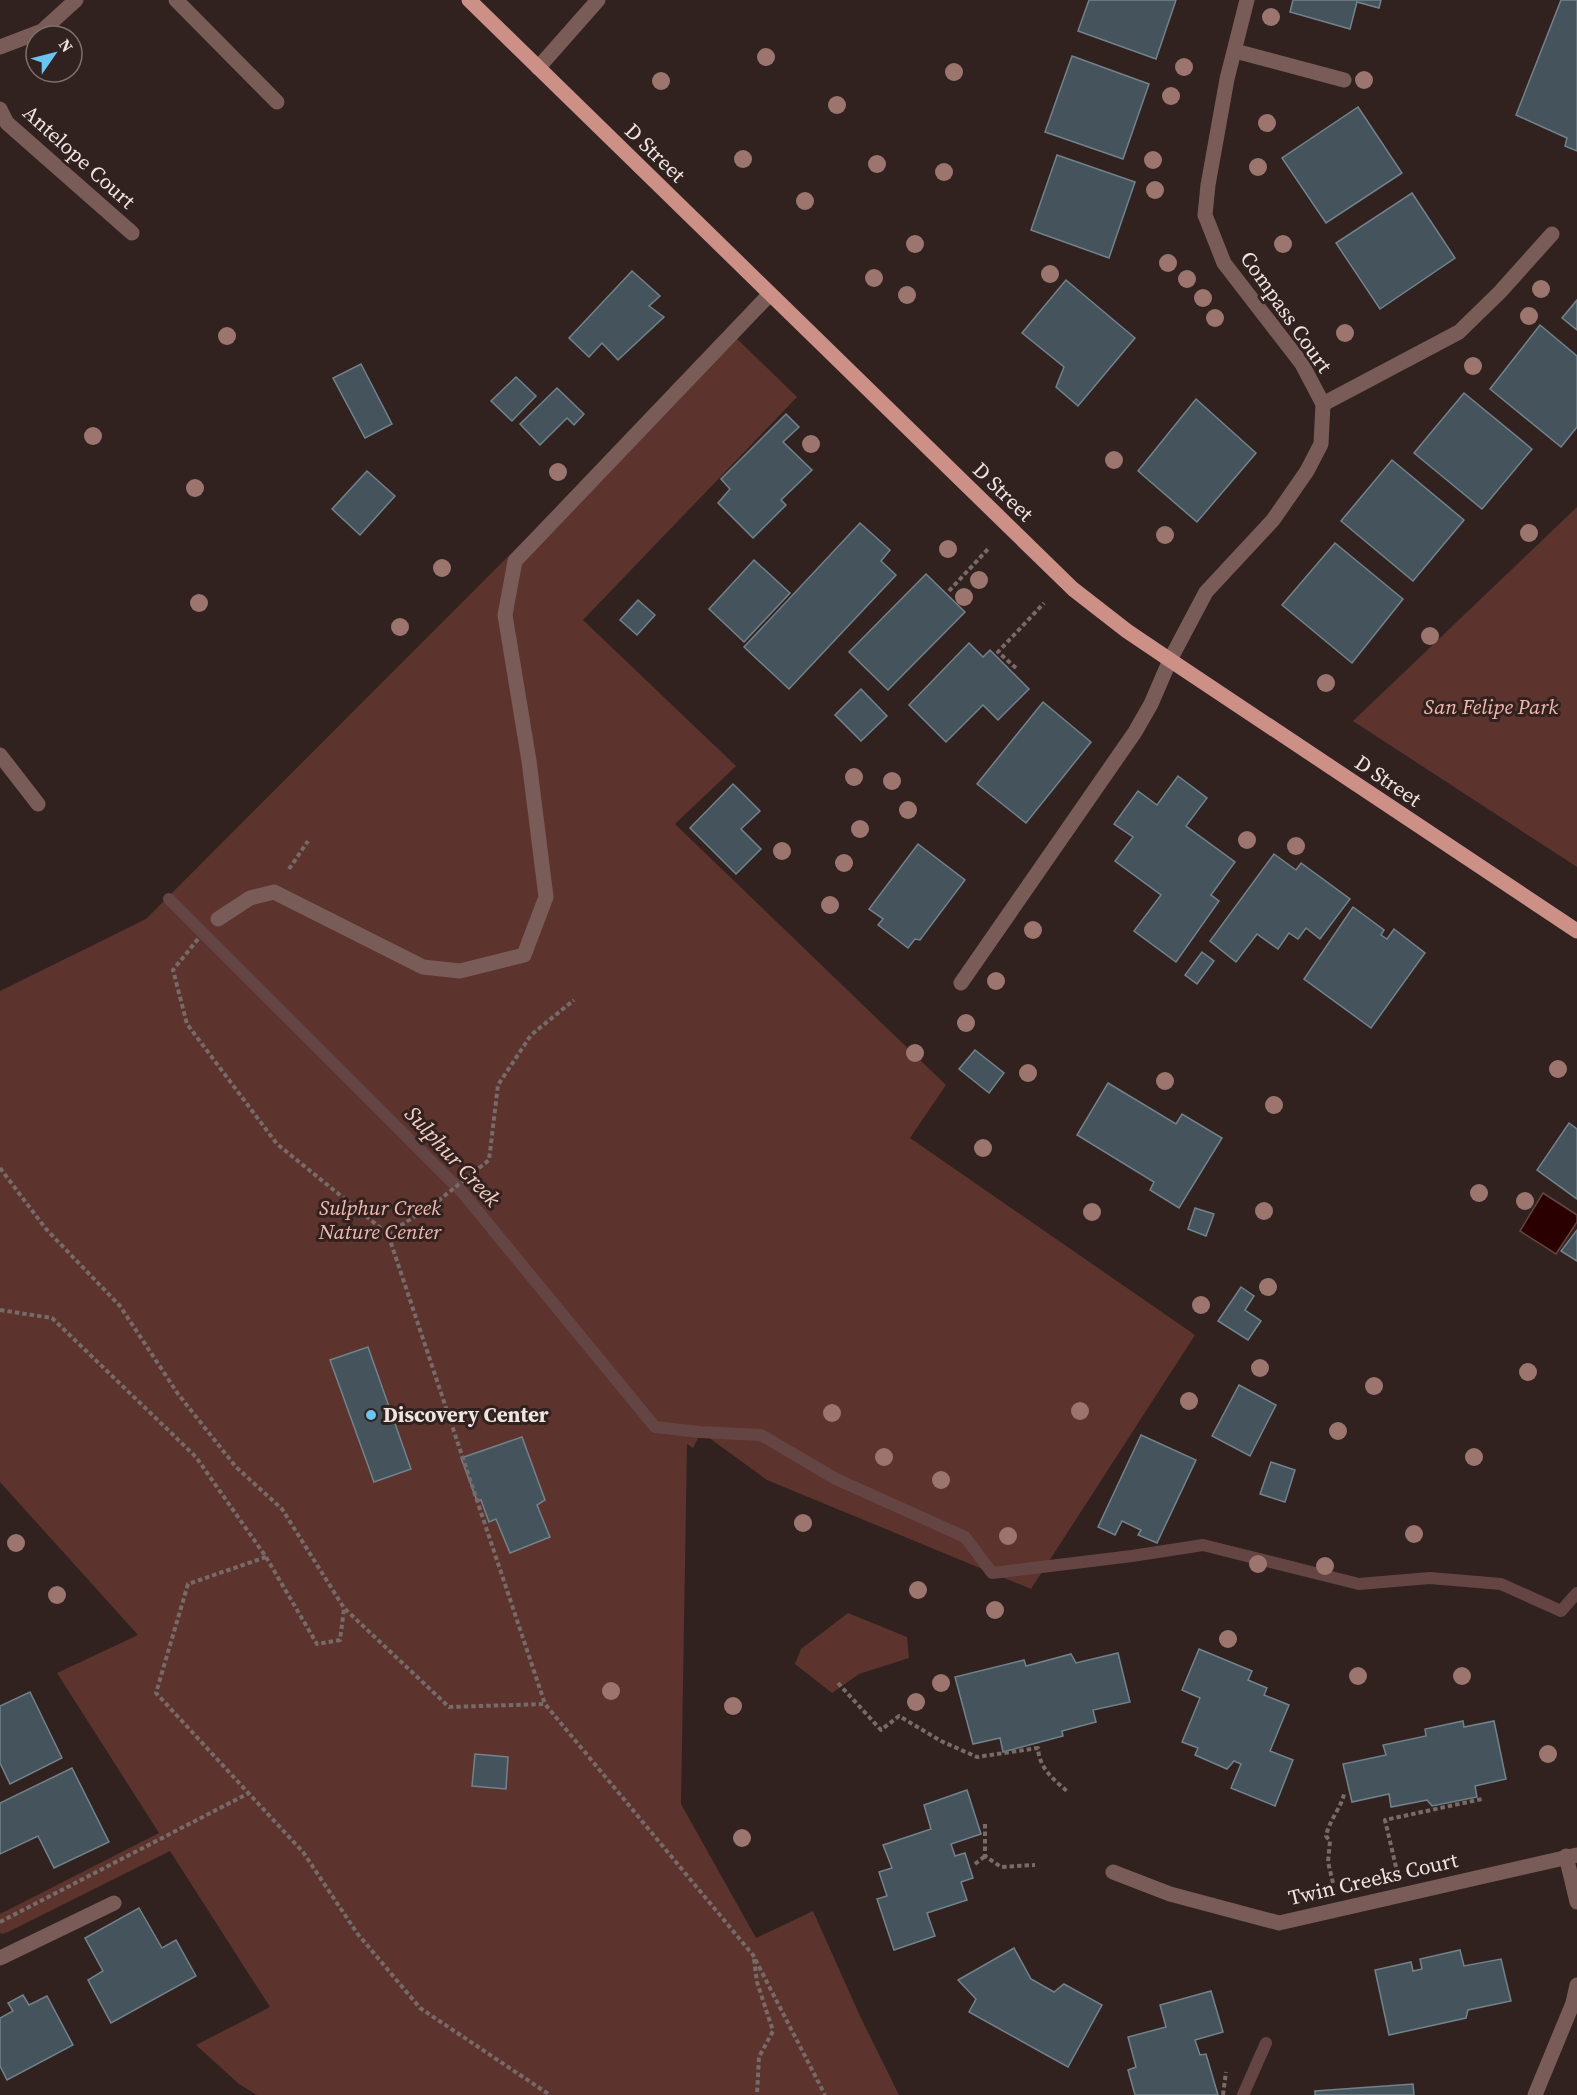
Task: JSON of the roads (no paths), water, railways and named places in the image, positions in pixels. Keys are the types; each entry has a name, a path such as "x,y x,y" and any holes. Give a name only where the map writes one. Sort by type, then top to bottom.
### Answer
{"main road":[{"name":"D Street","path":"469,0 1073,589 1127,631 1577,931"}],"street":[{"path":"0,46 42,31 76,0"},
{"path":"177,0 277,102"},
{"path":"538,68 598,0"},
{"name":"Compass Court","path":"961,983 1135,732 1206,592 1273,520 1321,444 1323,404 1302,364 1224,263 1206,215 1208,185 1227,79 1247,0"},
{"path":"1235,51 1344,81"},
{"name":"Antelope Court","path":"0,109 7,123 132,233"},
{"path":"1323,404 1459,332 1500,292 1552,234"},
{"path":"218,920 250,898 274,892 423,967 459,971 524,955 546,897 529,761 505,615 515,561 770,295"},
{"path":"0,755 38,804"},
{"path":"1572,1855 1577,1902"},
{"name":"Twin Creeks Court","path":"1113,1872 1170,1894 1279,1923 1572,1855"},
{"path":"0,1958 114,1903"},
{"path":"1535,2095 1574,2003 1577,1985"}],"waterway":[{"name":"Sulphur Creek","path":"169,899 462,1192 655,1427 761,1435 836,1479 965,1537 992,1573 1203,1545 1359,1584 1430,1578 1501,1584 1561,1611 1577,1593"},
{"path":"1243,2095 1266,2043"}],"place":[{"name":"Discovery Center","path":"371,1415"}],"park label":[{"name":"San Felipe Park","path":"1491,707"},
{"name":"Sulphur Creek Nature Center","path":"380,1220"}]}
